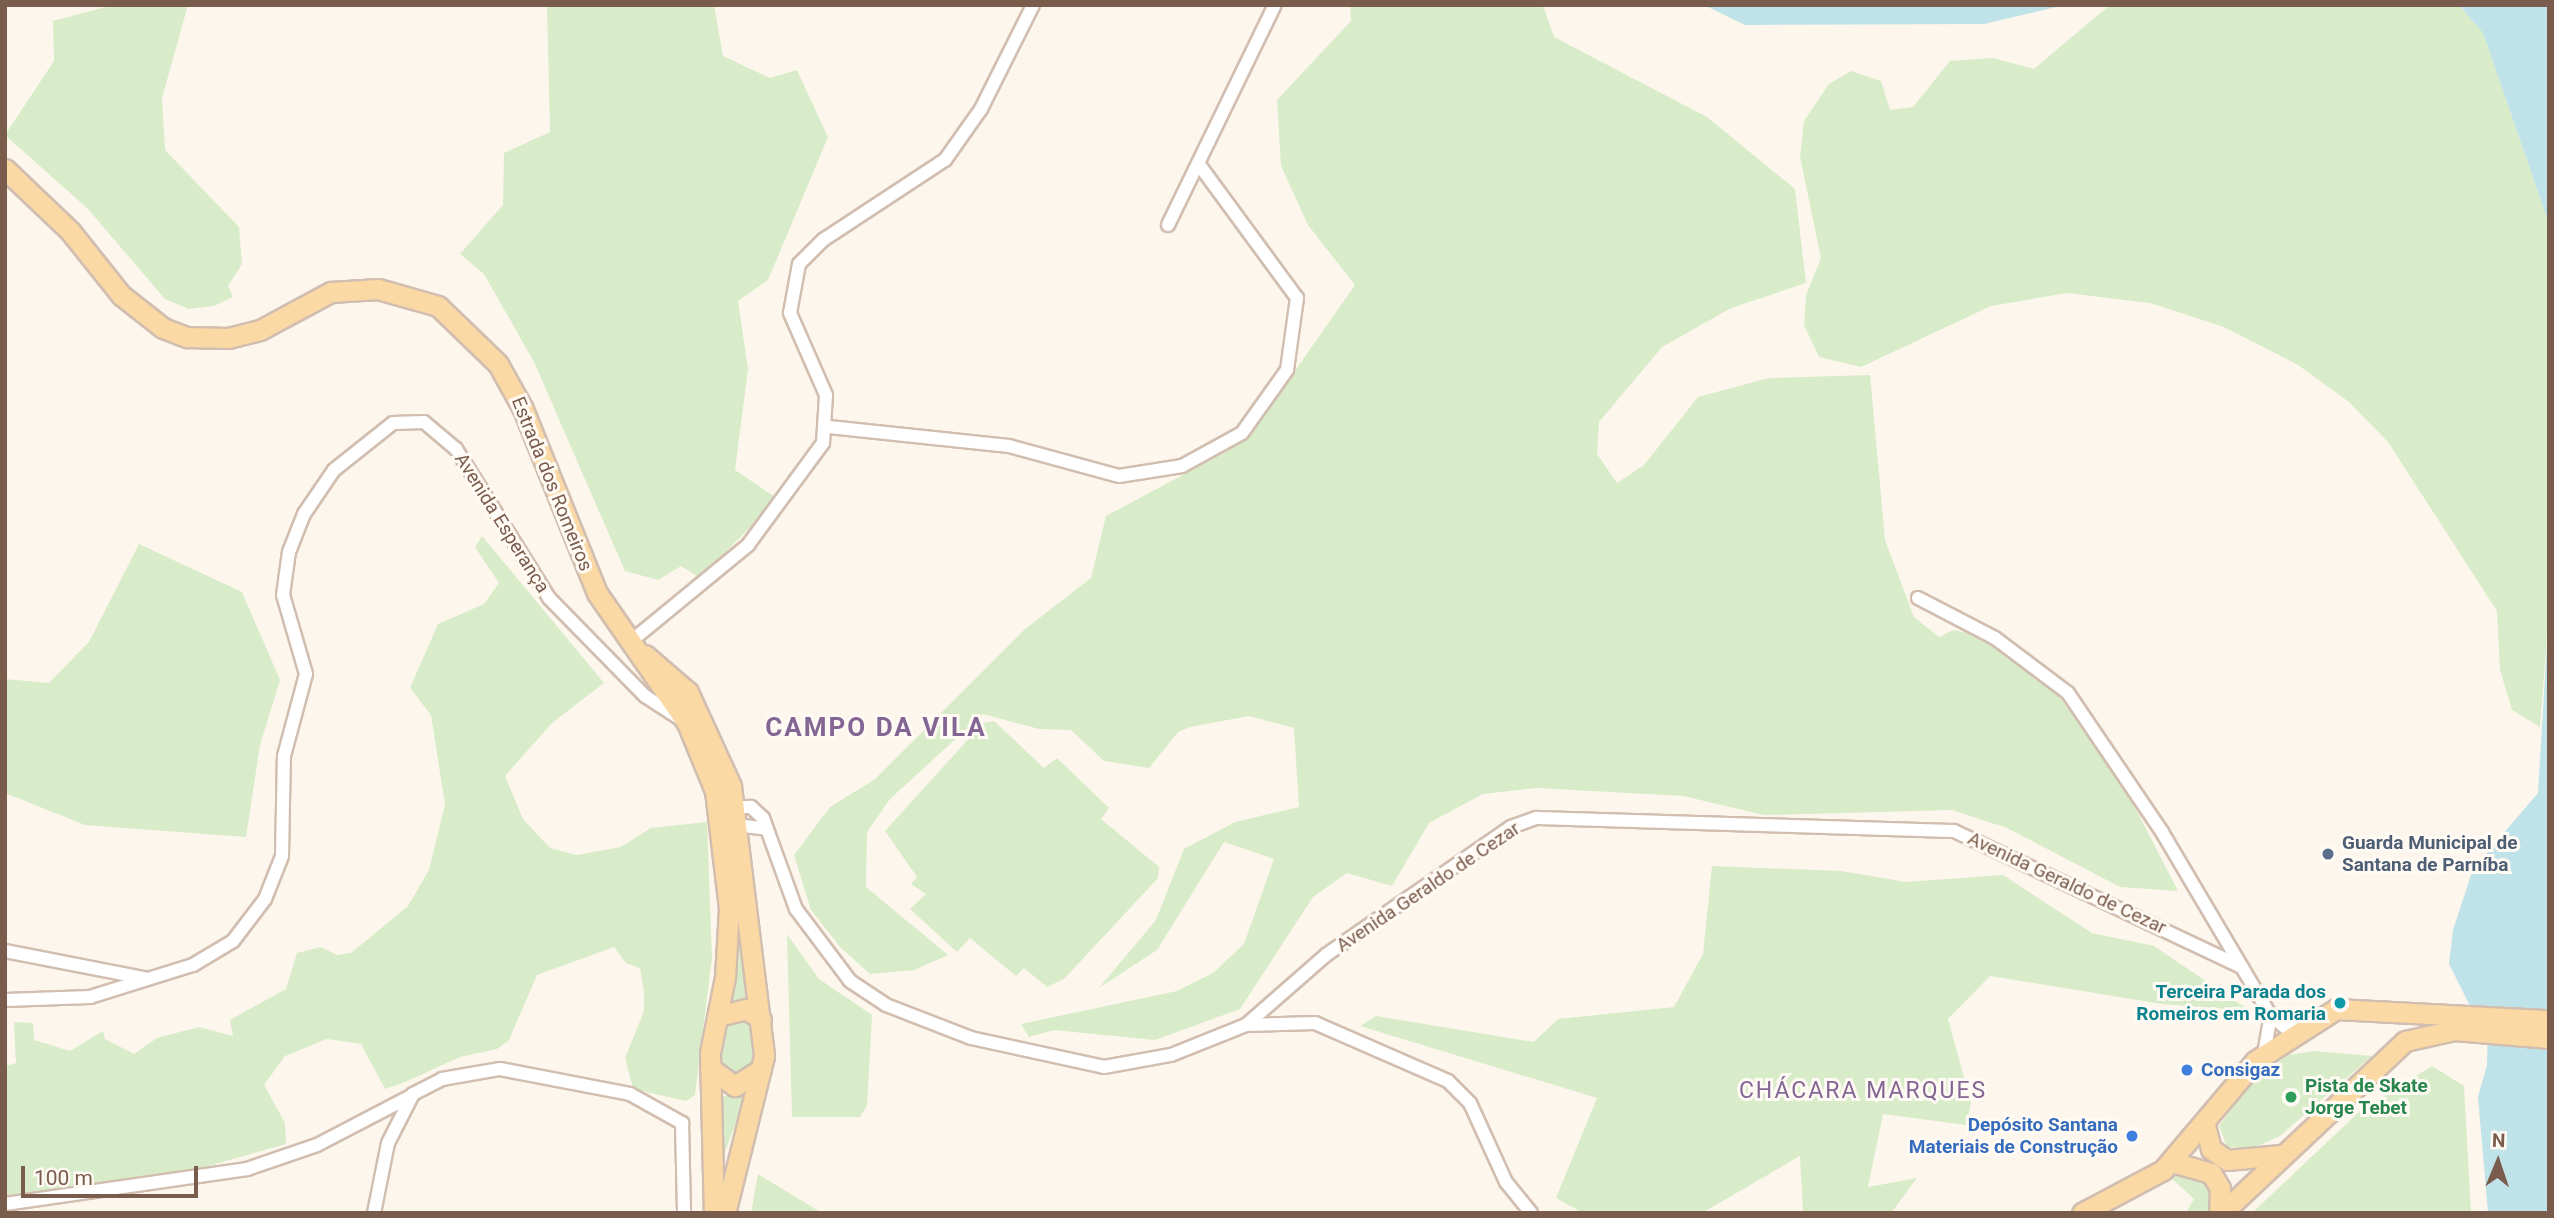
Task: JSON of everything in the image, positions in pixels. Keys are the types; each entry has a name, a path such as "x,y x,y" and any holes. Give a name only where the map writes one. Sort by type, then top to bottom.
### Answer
{"main road":[{"name":"Estrada dos Romeiros","path":"5,169 70,231 121,295 145,317 187,337 260,330 342,291 403,293 449,313 481,344 513,390 577,551 632,645 687,723 708,766 727,817 729,908 710,1068 713,1213"},
{"name":"Estrada dos Romeiros","path":"632,645 672,673 714,737 744,932 761,1019 761,1069 726,1213"},
{"path":"718,1016 746,1009 761,1019"},
{"path":"2082,1213 2172,1162 2264,1054 2301,1027 2336,1009 2457,1022 2549,1038"},
{"path":"2220,1213 2405,1041 2457,1022 2549,1020"},
{"path":"710,1068 735,1086 761,1069"},
{"path":"2204,1125 2211,1149 2227,1160 2281,1155"},
{"path":"2172,1162 2211,1173 2220,1188 2220,1213"}],"street":[{"path":"632,645 717,576 771,521 814,460 829,428 826,395 790,313 799,264 824,240 945,160 981,109 1033,5"},
{"path":"1168,225 1275,5"},
{"path":"829,428 1009,446 1119,477 1182,467 1242,433 1287,369 1297,298 1198,163"},
{"name":"Avenida Esperança","path":"5,1000 90,997 216,955 274,882 285,842 284,756 306,674 283,595 286,565 319,492 376,432 404,419 436,429 456,449 549,598 645,696 714,737"},
{"path":"1918,598 2029,659 2068,694 2155,820 2271,1016 2286,1028 2301,1027"},
{"name":"Avenida Geraldo de Cezar","path":"727,817 758,811 810,934 850,981 911,1016 1006,1047 1104,1067 1171,1055 1246,1025 1326,955 1511,827 1561,816 1954,831 2242,967"},
{"path":"5,951 147,979"},
{"path":"2264,1054 2271,1016"},
{"path":"1246,1025 1315,1023 1448,1082 1470,1103 1506,1182 1531,1213"},
{"path":"5,1204 247,1169 317,1145 442,1079 500,1069 630,1094 682,1123 687,1133 684,1213"},
{"path":"373,1213 388,1143 414,1094"}],"green space":[{"path":"113,5 188,5 162,98 165,150 239,227 242,264 228,286 233,297 214,306 189,309 165,299 88,209 5,135 54,61 53,21"},
{"path":"547,5 714,5 723,56 770,78 797,70 828,137 768,280 738,301 748,369 735,470 778,499 700,578 681,566 658,580 625,571 534,362 484,274 460,254 503,205 504,153 550,132"},
{"path":"1350,5 1543,5 1554,37 1707,117 1795,189 1806,283 1731,308 1662,347 1599,422 1597,454 1617,483 1644,465 1698,397 1769,378 1870,375 1885,540 1914,617 1939,637 1953,630 1979,635 2045,677 2124,786 2178,891 2120,887 2007,828 1952,810 1764,815 1683,796 1536,788 1483,794 1429,823 1392,886 1347,873 1313,897 1240,1009 1155,1040 1054,1030 1029,1037 1021,1024 1177,991 1213,973 1244,944 1274,859 1224,842 1157,950 1099,988 1156,920 1184,849 1235,822 1299,807 1294,728 1249,716 1190,727 1178,732 1149,768 1104,761 1071,730 1039,729 983,714 890,799 867,832 866,887 948,955 914,970 870,974 841,948 811,910 794,855 830,807 874,780 1024,630 1091,578 1106,516 1224,453 1264,415 1355,285 1308,225 1281,166 1277,100 1351,21"},
{"path":"2110,5 2459,5 2483,33 2549,224 2549,610 2540,727 2512,710 2500,670 2497,611 2388,442 2349,402 2298,365 2224,327 2150,303 2067,293 1991,306 1861,367 1819,357 1804,325 1806,295 1821,258 1800,157 1804,121 1829,84 1851,71 1881,81 1890,110 1913,107 1950,61 1993,58 2034,69"},
{"path":"482,536 604,683 552,723 505,776 523,819 550,848 577,855 621,847 651,828 707,822 712,958 695,1095 686,1101 633,1089 625,1058 644,1011 644,991 640,968 626,963 614,947 537,975 509,1040 497,1049 460,1057 385,1089 361,1044 327,1039 285,1056 264,1085 285,1123 286,1144 205,1167 5,1196 5,1066 16,1063 14,1022 33,1023 34,1040 70,1051 103,1031 105,1039 134,1054 157,1038 199,1027 233,1036 230,1020 286,989 297,953 321,947 337,955 351,953 408,906 429,870 445,804 431,715 410,688 438,624 484,604 499,583 475,547"},
{"path":"139,544 242,592 280,680 260,745 246,837 85,825 5,793 5,679 49,683 89,642"},
{"path":"994,721 1044,768 1057,758 1109,808 1101,819 1159,867 1158,878 1064,979 1047,987 1024,968 1016,976 970,938 957,952 910,909 926,894 911,884 917,877 885,831 983,723"},
{"path":"1712,866 1841,871 1906,882 2003,875 2092,933 2154,946 2250,1011 2162,1004 1990,976 1948,1019 1971,1103 1966,1125 1883,1114 1868,1187 1917,1178 1891,1213 1803,1213 1800,1156 1702,1213 1583,1213 1556,1198 1597,1098 1360,1026 1376,1016 1534,1042 1558,1019 1674,1007 1703,954"},
{"path":"787,934 819,979 872,1015 867,1106 860,1117 792,1117"},
{"path":"737,945 741,949 754,1006 730,1006"},
{"path":"745,1017 754,1035 754,1062 743,1080 720,1073 716,1045 720,1026"},
{"path":"2315,1051 2372,1056 2280,1136 2251,1149 2227,1147 2219,1126 2249,1085 2288,1055"},
{"path":"2432,1066 2464,1086 2471,1213 2252,1213 2360,1111"},
{"path":"716,1096 746,1096 722,1160"},
{"path":"2173,1171 2211,1183 2214,1204 2206,1213 2186,1213 2194,1199 2167,1174"},
{"path":"758,1174 822,1213 751,1213"}],"water":[{"path":"1704,5 2065,5 1984,24 1745,25"},
{"path":"2459,5 2549,5 2549,224 2483,33"},
{"path":"2549,611 2549,1213 2488,1213 2478,1097 2487,1065 2488,1022 2473,1012 2449,964 2453,930 2473,869 2538,793"}],"place":[{"name":"Guarda Municipal de Santana de Parníba","path":"2328,854"},
{"name":"Terceira Parada dos Romeiros em Romaria","path":"2340,1003"},
{"name":"Consigaz","path":"2187,1070"},
{"name":"Pista de Skate Jorge Tebet","path":"2291,1097"},
{"name":"Depósito Santana Materiais de Construção","path":"2132,1136"}],"district":[{"name":"CAMPO DA VILA","path":"876,728"},
{"name":"CHÁCARA MARQUES","path":"1863,1091"}]}
